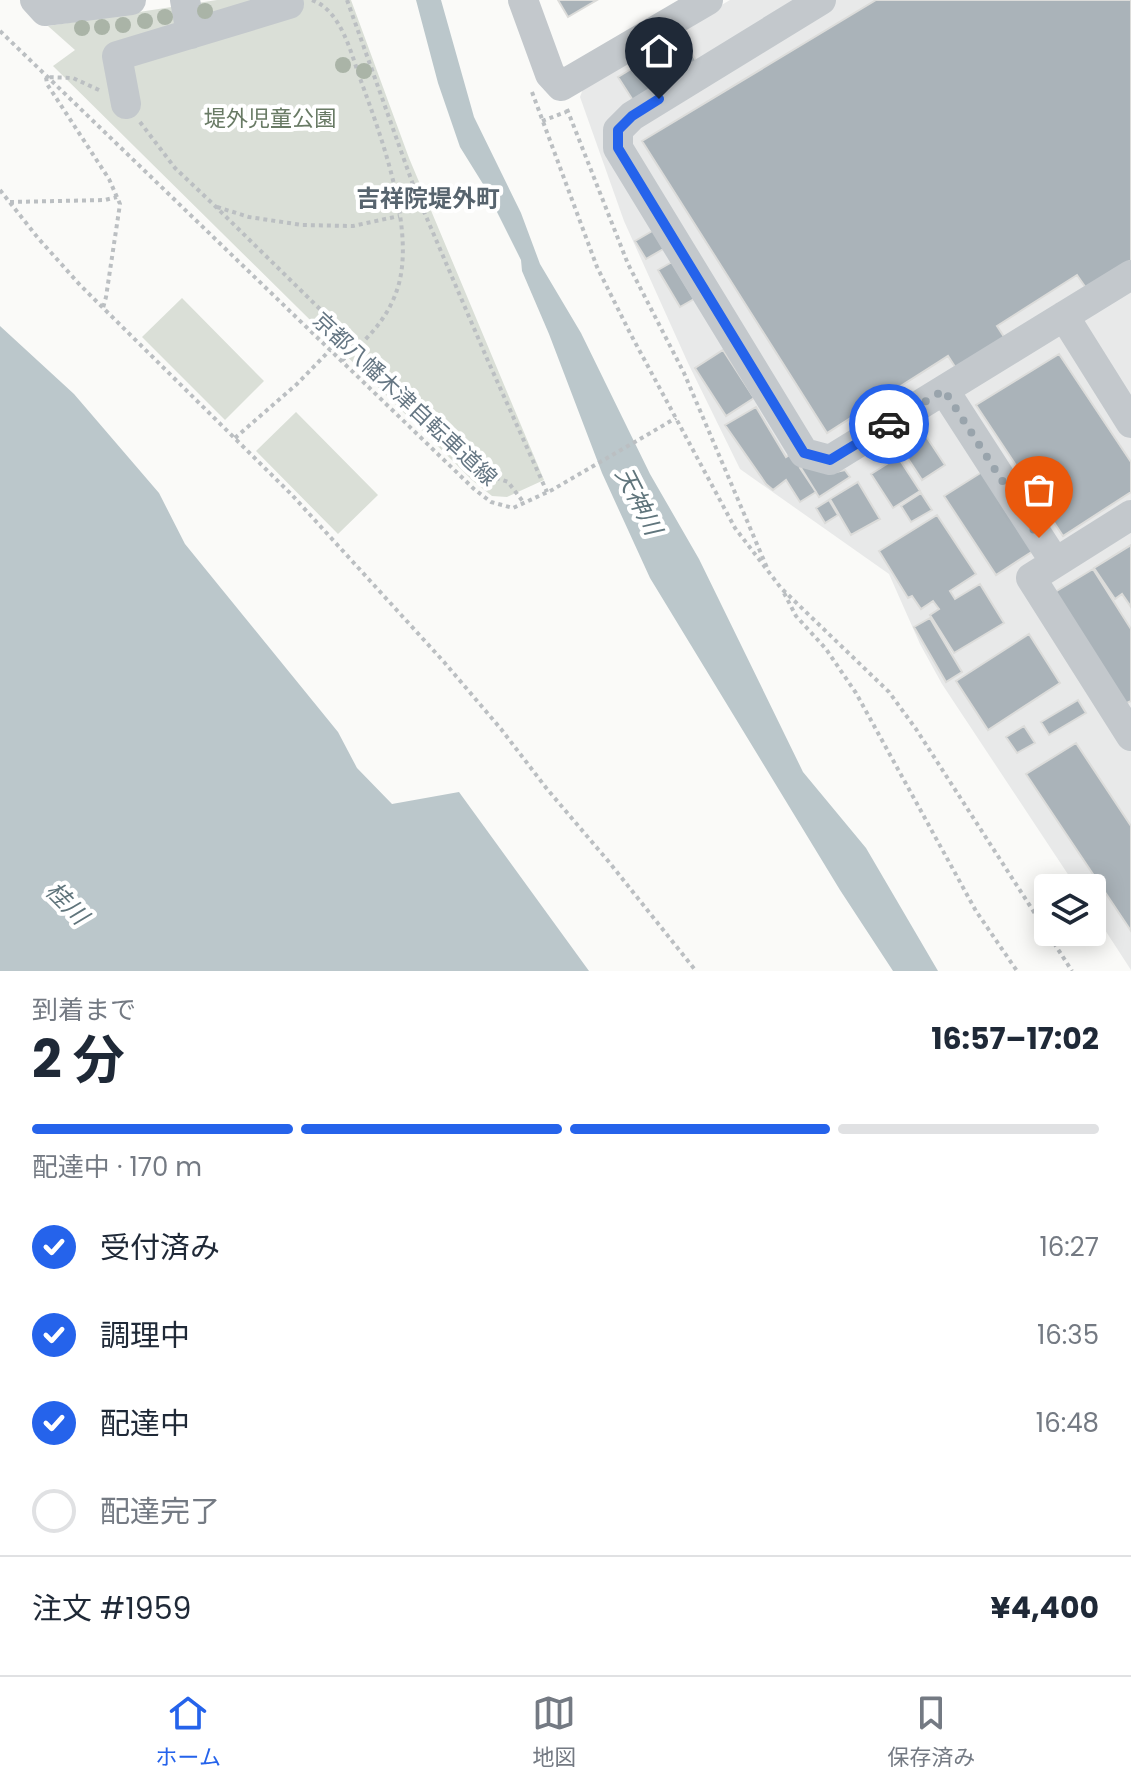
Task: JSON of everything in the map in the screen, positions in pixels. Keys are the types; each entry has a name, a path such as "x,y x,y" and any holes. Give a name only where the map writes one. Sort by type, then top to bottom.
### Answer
{"street":[{"path":"35,0 45,11 80,4 131,0"},
{"path":"185,0 191,34"},
{"path":"523,0 550,74 564,98 708,0"},
{"path":"821,0 632,116 618,130 618,148 804,453 830,460 1131,275"},
{"path":"126,104 117,56 289,4"},
{"path":"1064,316 1131,423"},
{"path":"944,390 1055,562"},
{"path":"1128,727 1031,578 1131,515"}],"path":[{"path":"289,4 312,0 322,4 345,39 389,163 402,233 398,289 384,319 341,361"},
{"path":"347,0 416,193 488,361 549,491"},
{"name":"京都八幡木津自転車道線","path":"0,31 474,489 491,502 513,508 524,503"},
{"path":"103,308 120,204 109,179 47,84 46,77 73,78 126,104 175,168 494,477 508,482 524,503 674,419"},
{"path":"529,85 597,267 674,419 735,528 781,588 889,692 1072,971"},
{"path":"542,121 564,98 628,264 684,373 771,576"},
{"path":"0,190 38,238 103,308 292,495 444,662 696,971"},
{"path":"10,202 105,200 117,197"},
{"path":"215,206 249,217 302,225 353,226 399,216"},
{"path":"235,438 297,384 330,350"},
{"path":"781,588 796,616 826,649 856,693 976,911 1017,971"}],"shaded area":[{"path":"730,0 1131,0 1131,970 1106,932 1106,874 1068,874 942,684 920,644 889,574 740,469 624,221 580,97 584,86"}],"green space":[{"name":"堤外児童公園","path":"217,0 351,0 409,158 544,480 507,497 492,496 472,480 53,66 75,50 48,26"},
{"path":"182,298 264,381 225,420 142,337"},
{"path":"296,412 378,495 338,534 256,451"}],"water":[{"name":"天神川","path":"416,0 441,0 474,117 521,213 540,264 581,333 650,474 699,559 803,772 866,848 938,971 893,971 840,890 650,578 602,473 522,271 521,260 483,184 460,147 438,83"},
{"name":"桂川","path":"0,326 74,394 159,493 185,544 338,732 357,768 392,804 459,792 589,971 0,971"}],"building":[{"path":"558,0 597,0 568,17"},
{"path":"876,0 1131,0 1131,260 1086,288 1077,275 997,326 1008,343 959,373 948,356 827,433 642,141"},
{"path":"680,33 698,64 652,90 637,67 651,59 646,53"},
{"path":"636,66 652,91 634,102 618,77"},
{"path":"654,230 665,248 646,259 635,241"},
{"path":"672,262 694,299 680,307 658,270"},
{"path":"723,350 754,398 726,416 695,368"},
{"path":"1059,354 1131,462 1131,492 1063,536 976,405"},
{"path":"756,407 786,457 794,452 804,466 800,468 816,492 800,502 786,480 773,490 766,484 725,425"},
{"path":"926,436 945,465 922,480 903,451"},
{"path":"898,457 920,491 893,508 871,474"},
{"path":"801,468 836,472 845,470 850,477 819,497"},
{"path":"982,472 1033,551 996,575 944,496"},
{"path":"858,482 880,519 851,535 830,499"},
{"path":"921,493 932,510 911,522 901,506"},
{"path":"829,500 838,515 825,523 816,508"},
{"path":"937,515 976,574 950,591 955,599 980,584 1004,623 954,653 930,615 939,609 933,601 921,609 912,596 908,598 879,551"},
{"path":"1131,545 1131,607 1122,594 1115,599 1094,568"},
{"path":"1093,569 1131,629 1131,701 1125,704 1055,592"},
{"path":"930,618 962,672 946,682 914,627"},
{"path":"1029,634 1060,683 988,730 956,681"},
{"path":"1078,700 1086,713 1049,735 1041,722"},
{"path":"1024,726 1035,743 1017,753 1006,737"},
{"path":"1076,743 1131,826 1131,931 1106,894 1106,874 1093,874 1026,774"}],"way so far":[{"path":"889,424 944,390 1039,538"}],"district":[{"name":"吉祥院堤外町","path":"428,198"}],"route":[{"path":"659,99 632,116 618,130 618,148 804,453 830,460 889,424"}]}
